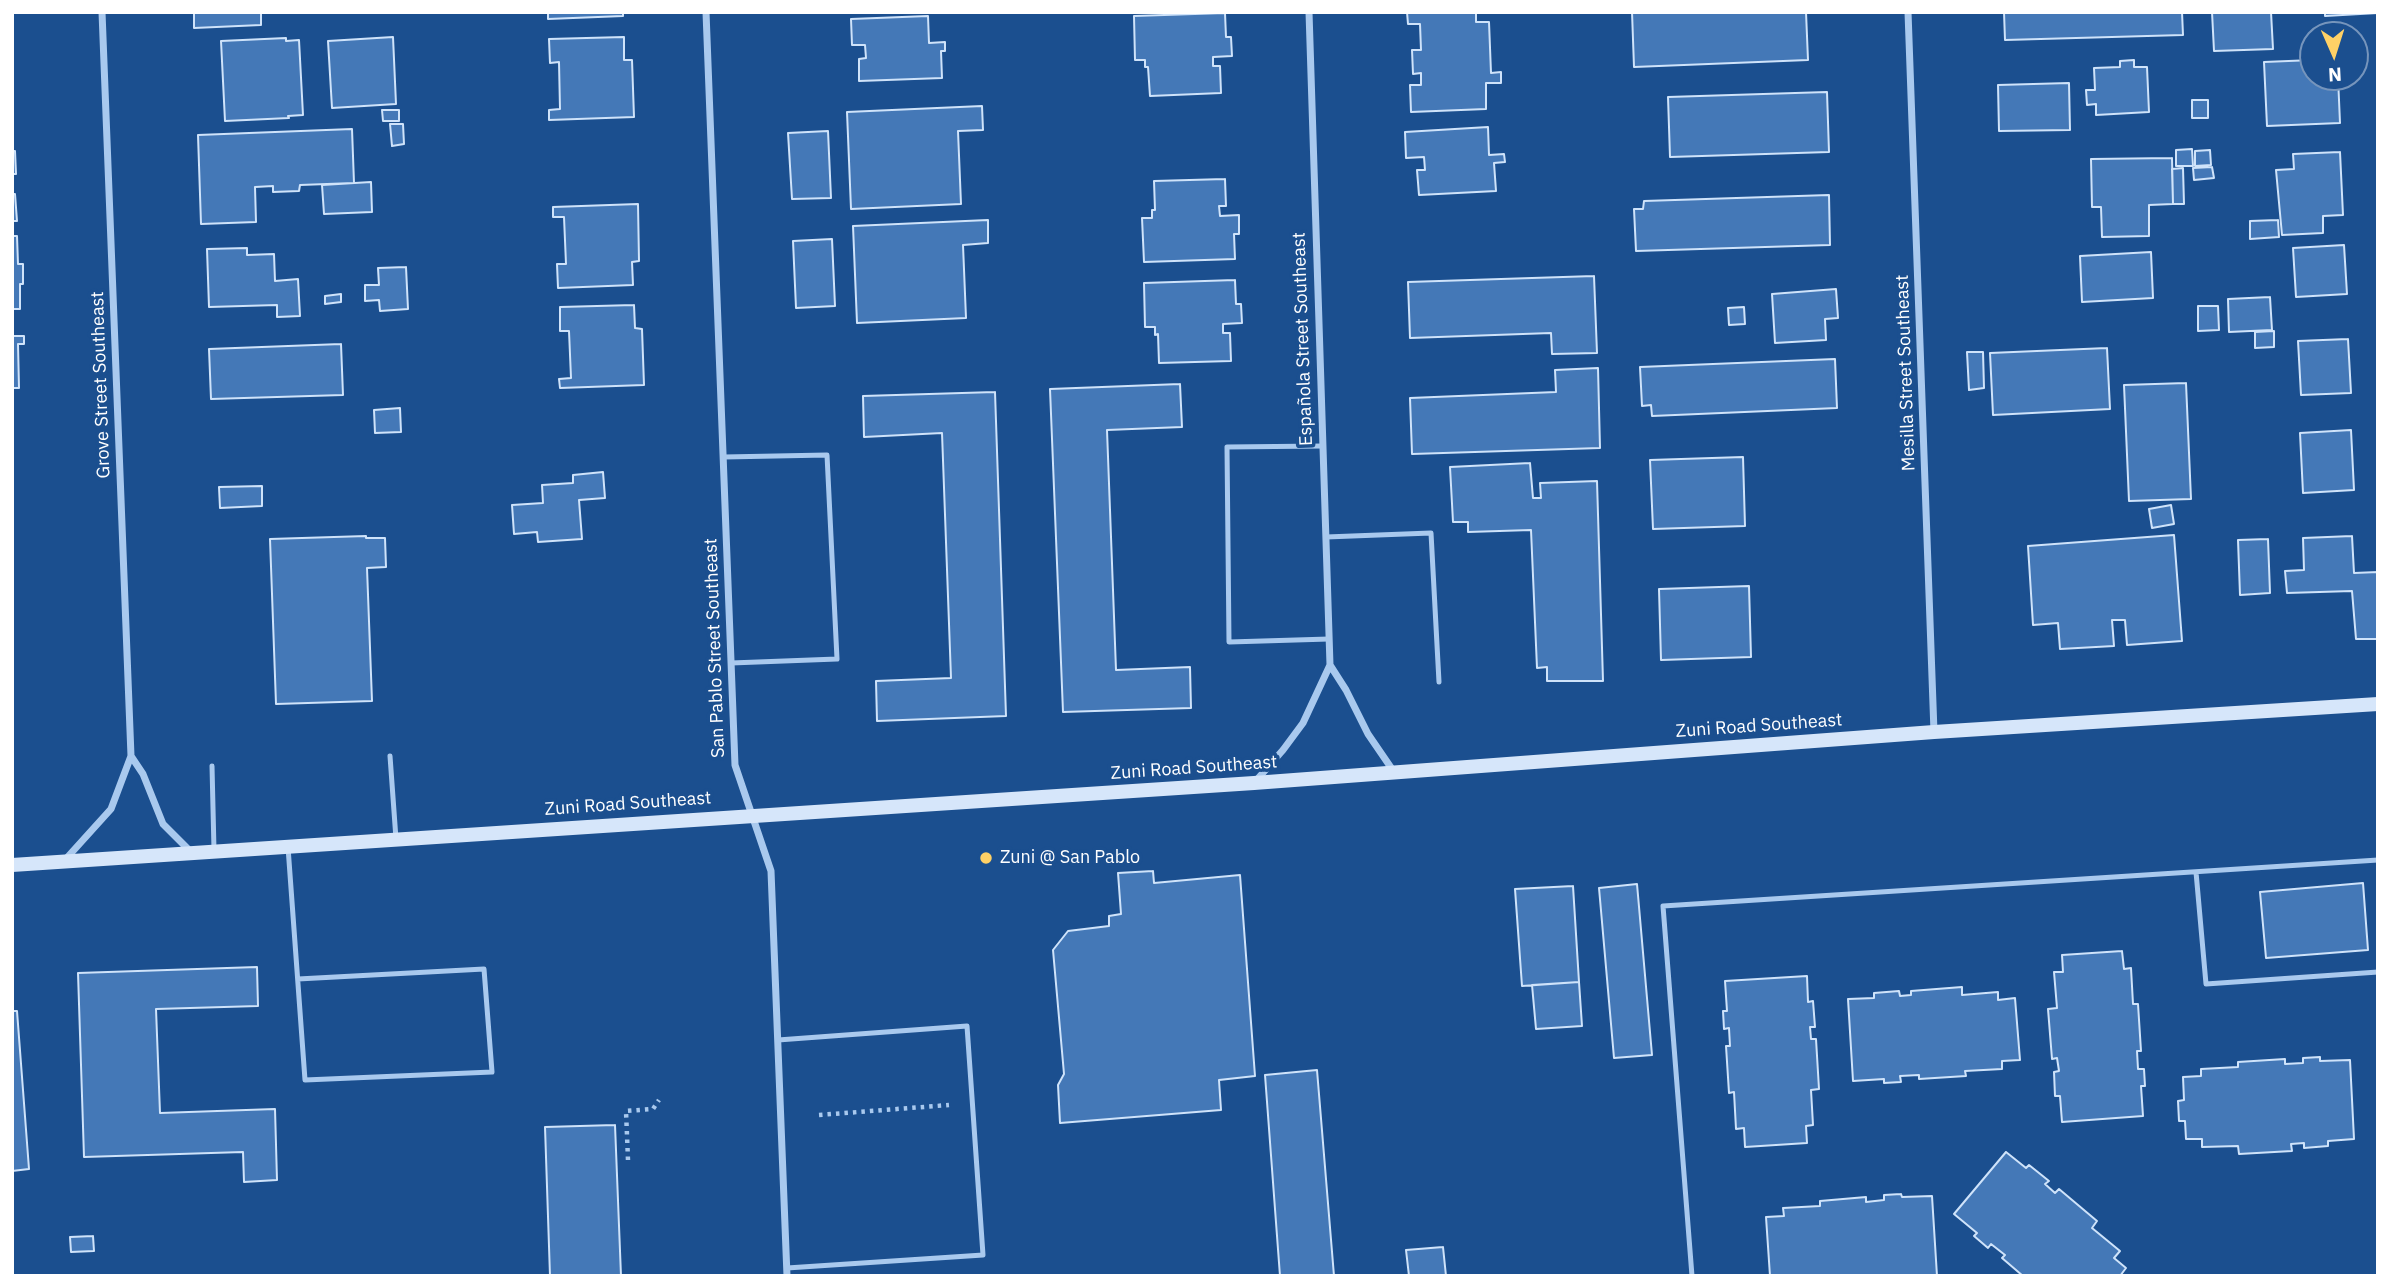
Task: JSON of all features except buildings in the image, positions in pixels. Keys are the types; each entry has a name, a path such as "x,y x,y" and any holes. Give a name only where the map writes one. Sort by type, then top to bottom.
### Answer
{"street":[{"name":"Grove Street Southeast","path":"63,862 111,809 131,756 102,12"},
{"name":"San Pablo Street Southeast","path":"706,12 735,765 771,871 787,1272"},
{"name":"Española Street Southeast","path":"1254,783 1303,723 1329,665 1309,12"},
{"name":"Mesilla Street Southeast","path":"1908,12 1934,732"},
{"path":"1329,665 1346,690 1368,734 1395,773"},
{"name":"Zuni Road Southeast","path":"12,865 1254,783 1934,732 2378,704"},
{"name":"Grove Street Southeast","path":"131,756 143,774 163,824 193,853"}],"lane":[{"path":"1322,446 1227,447 1228,642 1329,639"},
{"path":"723,457 827,455 837,659 732,663"},
{"path":"1326,537 1431,533 1439,682"},
{"path":"390,756 396,839"},
{"path":"212,766 215,852"},
{"path":"288,847 305,1080 492,1072 484,970 298,979"},
{"path":"1692,1276 1663,906 2378,860"},
{"path":"2196,872 2206,984 2378,972"},
{"path":"778,1040 968,1026 983,1255 787,1272"}],"path":[{"path":"628,1160 626,1111 653,1109 659,1100"},
{"path":"819,1115 950,1105"}],"place":[{"name":"Zuni @ San Pablo","path":"986,858"}]}
